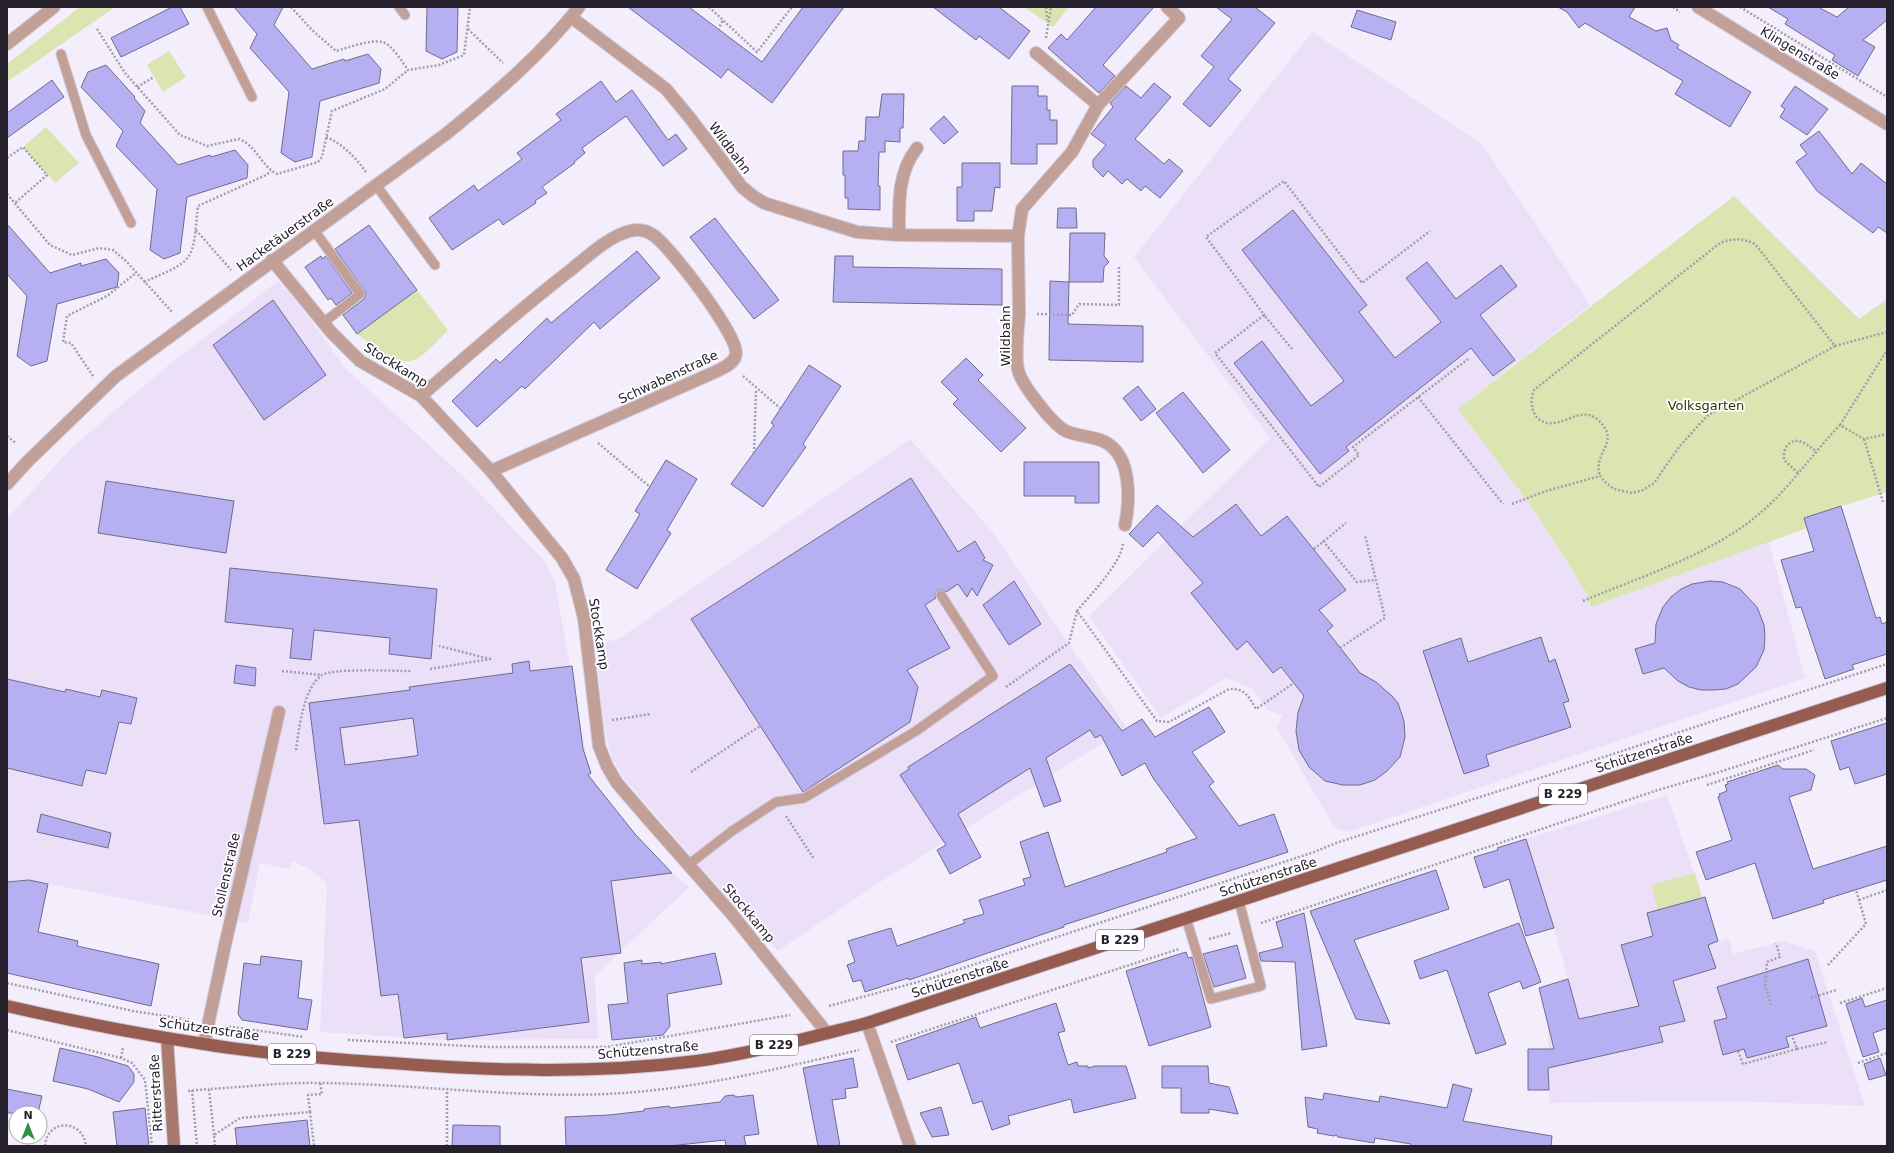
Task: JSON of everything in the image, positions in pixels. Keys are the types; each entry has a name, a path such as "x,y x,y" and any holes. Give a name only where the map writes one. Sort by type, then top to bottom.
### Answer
{"main road":[{"name":"Schützenstraße","path":"7,1006 167,1038 204,1044 323,1058 417,1065 515,1069 600,1069 705,1060 733,1055 867,1023 1887,688"},
{"name":"Ritterstraße","path":"167,1038 174,1146"}],"street":[{"path":"7,44 54,7"},
{"name":"Hacketäuerstraße","path":"7,484 27,462 116,376 272,260 446,134 482,105 540,52 579,7"},
{"name":"Wildbahn","path":"1125,525 1128,501 1126,482 1124,466 1117,452 1105,442 1064,430 1057,424 1025,386 1018,372 1018,236 1022,209 1072,152 1098,105 1179,18 1167,7"},
{"name":"Klingenstraße","path":"1698,7 1887,124"},
{"name":"Wildbahn","path":"571,17 666,89 742,187 753,196 779,208 857,232 898,235 1018,236"},
{"path":"1036,53 1098,105"},
{"path":"898,235 903,175 910,156 917,148"},
{"name":"Schwabenstraße","path":"421,396 539,294 595,250 620,235 635,230 644,230 652,233 662,241 696,284 732,338 736,353 733,360 730,364 715,372 491,471"},
{"name":"Stockkamp","path":"272,260 323,322 360,361 421,396 491,471 562,558 574,579 584,618 599,746 606,766 617,783 731,913 811,1011 827,1033"},
{"name":"Stollenstraße","path":"204,1044 233,907 279,712"},
{"path":"867,1023 910,1146"}],"lane":[{"path":"207,7 252,97"},
{"path":"399,7 405,15"},
{"path":"61,54 86,135 131,223"},
{"path":"376,185 435,265"},
{"path":"314,230 360,294 323,322"},
{"path":"688,865 732,831 776,802 804,798 916,731 993,676 941,595"},
{"path":"1186,918 1211,999 1261,986 1238,901"}],"path":[{"path":"291,7 312,30 336,51 375,42 382,42 388,46 408,70"},
{"path":"98,29 125,73 180,135 207,146 239,139 252,146 271,171 277,174 318,162 322,157 332,111 385,89 408,70 439,65 464,55 470,7"},
{"path":"709,7 757,52 792,7"},
{"path":"1046,7 1047,24 1050,7"},
{"path":"1740,7 1887,96"},
{"path":"718,30 723,20"},
{"path":"467,29 499,59"},
{"path":"137,87 154,77"},
{"path":"326,137 336,141 361,165"},
{"path":"7,158 23,147 47,175 15,203"},
{"path":"144,282 186,262 192,251 198,206 266,175 271,171"},
{"path":"1292,349 1265,316 1206,237 1284,181 1362,283 1430,231"},
{"path":"7,194 50,245 72,254 99,248 113,250 169,309"},
{"path":"196,230 227,264"},
{"path":"1835,346 1755,244 1743,238 1730,239 1720,243 1534,390 1531,405 1533,413 1539,419 1547,423 1554,424 1574,416 1584,414 1602,424 1608,436 1606,447 1600,455 1598,463 1600,476 1614,489 1632,493 1643,490 1654,483 1679,447 1707,416 1835,346 1887,332"},
{"path":"1019,313 1072,314 1078,304 1119,305 1119,267"},
{"path":"89,370 71,343 63,342 67,316 106,296 136,273"},
{"path":"1265,316 1264,314 1215,353 1318,487 1359,455 1353,447 1468,359"},
{"path":"1583,601 1703,550 1731,535 1758,515 1779,495 1840,425 1887,350"},
{"path":"730,364 780,408"},
{"path":"754,453 756,388"},
{"path":"1418,397 1503,504"},
{"path":"1840,425 1864,440 1883,502"},
{"path":"583,430 650,487"},
{"path":"1864,440 1887,434"},
{"path":"7,436 16,442"},
{"path":"1798,473 1784,460 1784,451 1786,447 1793,442 1798,441 1816,451"},
{"path":"1512,504 1546,491 1600,476"},
{"path":"1314,549 1346,523"},
{"path":"1005,688 1068,643 1077,611 1106,577 1123,548 1125,525"},
{"path":"1340,648 1385,618 1365,535"},
{"path":"1323,541 1357,582 1375,580"},
{"path":"1077,611 1157,721 1169,722 1229,689 1235,689 1247,694 1256,709 1294,683"},
{"path":"430,669 490,659 439,646"},
{"path":"344,1040 488,1047 607,1047 773,1019 811,1011 936,977 1314,852 1336,843 1887,664"},
{"path":"282,671 322,675 334,672 411,671"},
{"path":"296,750 301,716 309,693 316,681 322,675"},
{"path":"610,720 651,714"},
{"path":"1655,791 1887,718"},
{"path":"691,772 760,726"},
{"path":"1707,785 1814,750"},
{"path":"791,822 814,859"},
{"path":"1828,965 1866,924 1856,890"},
{"path":"1859,900 1887,890"},
{"path":"1771,1005 1765,985 1767,962 1780,957 1776,943"},
{"path":"7,983 133,1011 305,1037"},
{"path":"1840,1003 1887,988"},
{"path":"1811,998 1836,990"},
{"path":"7,1030 121,1058 132,1063 145,1080 152,1146"},
{"path":"1792,1036 1798,1049"},
{"path":"1738,1051 1743,1064 1828,1042"},
{"path":"1858,1063 1887,1053"},
{"path":"314,1146 308,1095 322,1094 320,1083"},
{"path":"215,1146 209,1089 320,1083 537,1094"},
{"path":"192,1090 197,1146"},
{"path":"447,1146 448,1090"},
{"path":"214,1135 240,1118 310,1112"},
{"path":"45,1146 48,1134 53,1129 66,1125 78,1129 86,1140 86,1146"}],"shaded area":[{"path":"1312,32 1482,144 1590,305 1458,409 1534,510 1586,592 1591,607 1769,542 1805,678 1348,832 1334,827 1277,728 1282,715 1266,709 1253,689 1226,678 1161,718 1089,616 1270,438 1134,257"},
{"path":"278,281 297,302 346,369 467,480 547,564 555,583 589,770 596,787 635,834 672,873 689,887 595,976 598,1039 447,1040 320,1032 327,883 309,869 292,861 290,869 260,863 248,923 29,880 7,882 7,519 71,448 166,367"},
{"path":"910,439 991,530 1127,728 877,884 778,951 712,880 623,777 612,758 603,722 596,645 620,638"},
{"path":"1667,795 1718,941 1729,938 1733,954 1783,941 1815,951 1865,1106 1727,1101 1549,1103 1548,1022 1577,1014 1554,928 1526,839"}],"green space":[{"path":"80,7 115,7 7,82 7,64"},
{"path":"1024,7 1069,7 1053,27"},
{"path":"169,51 186,77 163,92 147,65"},
{"path":"46,127 79,163 55,183 23,147"},
{"name":"Volksgarten","path":"1734,196 1859,319 1887,299 1887,492 1804,518 1807,528 1591,607 1586,592 1534,510 1458,409"},
{"path":"417,290 448,330 418,358 411,361 395,359 378,350 357,334"},
{"path":"1695,873 1702,898 1658,910 1651,885"}],"building":[{"path":"172,7 180,7 189,24 121,57 111,38"},
{"path":"234,7 283,7 274,25 312,69 344,59 345,61 368,54 381,69 379,83 320,101 312,157 295,162 281,153 289,92 250,48 257,34"},
{"path":"427,7 458,7 457,52 442,59 426,51"},
{"path":"628,7 689,7 762,62 803,7 844,7 772,103 728,69 721,78"},
{"path":"933,7 999,7 1030,31 1009,59 979,36 976,40"},
{"path":"1096,7 1154,7 1103,65 1115,76 1099,93 1048,48 1061,34 1067,40"},
{"path":"1216,7 1255,7 1275,23 1228,79 1241,90 1210,127 1183,104 1214,67 1201,56 1232,19"},
{"path":"1558,7 1635,7 1629,17 1656,31 1667,28 1671,40 1679,45 1677,48 1751,92 1730,127 1675,94 1683,81 1585,23 1579,28 1567,12"},
{"path":"1768,7 1818,7 1837,17 1849,7 1887,7 1887,20 1863,40 1875,47 1858,76 1832,60 1835,55 1785,24 1788,19"},
{"path":"1357,10 1396,22 1391,40 1351,27"},
{"path":"106,65 135,97 134,98 145,111 140,123 178,165 210,155 211,157 235,150 248,165 247,178 187,197 180,253 164,259 150,250 157,189 116,146 123,131 81,87 88,72"},
{"path":"52,80 64,97 7,138 7,113"},
{"path":"601,81 616,102 632,90 668,140 676,134 687,149 663,166 626,116 582,148 585,153 574,162 575,163 542,187 547,193 535,201 536,203 503,225 499,219 452,250 429,218 474,185 478,191 522,159 517,153 561,120 556,114"},
{"path":"1154,83 1171,97 1135,139 1164,164 1169,159 1183,171 1160,198 1145,186 1141,191 1127,179 1122,184 1108,171 1103,177 1093,167 1093,160 1106,145 1091,134 1113,107 1110,103 1126,86 1141,98"},
{"path":"1012,86 1038,86 1038,96 1047,96 1047,110 1050,110 1050,120 1057,120 1057,144 1037,144 1037,164 1011,164"},
{"path":"1795,86 1828,109 1807,135 1780,117 1785,109 1781,106"},
{"path":"882,94 904,94 903,128 900,128 900,142 885,141 885,152 879,152 878,186 880,186 880,210 848,209 848,198 845,198 845,175 843,175 843,151 858,151 859,141 865,141 866,117 879,117"},
{"path":"944,116 958,132 944,144 930,129"},
{"path":"1819,131 1852,174 1861,163 1887,184 1887,233 1878,227 1873,233 1817,191 1796,162 1807,154 1800,145"},
{"path":"962,163 1000,163 1000,188 995,187 992,211 974,211 974,221 957,221 957,187 962,187"},
{"path":"1058,208 1076,208 1077,228 1057,228"},
{"path":"1293,210 1367,305 1359,312 1395,358 1441,322 1406,278 1427,262 1456,299 1501,265 1517,286 1480,315 1515,360 1493,376 1471,348 1346,447 1349,451 1320,474 1234,363 1262,341 1311,406 1344,381 1242,250"},
{"path":"715,218 779,300 754,319 690,237"},
{"path":"7,224 50,273 81,263 81,266 106,259 119,273 117,287 57,304 47,361 31,366 17,356 27,296 7,274"},
{"path":"369,225 417,290 357,334 343,315 364,299 366,293 335,249"},
{"path":"1070,233 1105,233 1104,256 1109,262 1104,267 1103,282 1069,282"},
{"path":"637,251 660,278 600,329 594,322 525,389 522,386 477,427 452,401 496,359 500,363 547,318 551,323"},
{"path":"321,256 322,259 326,256 352,293 336,305 331,298 328,300 305,267"},
{"path":"835,256 853,256 853,267 1002,269 1002,305 833,302"},
{"path":"1050,281 1069,282 1068,324 1143,326 1143,362 1049,360"},
{"path":"273,300 326,375 264,420 213,345"},
{"path":"966,358 983,375 978,380 1026,428 1001,452 953,404 958,399 941,382"},
{"path":"809,365 841,386 803,444 806,447 763,507 731,484 774,425 771,423"},
{"path":"1138,386 1156,409 1141,421 1123,398"},
{"path":"1183,392 1230,450 1203,473 1156,413"},
{"path":"666,460 697,479 667,530 671,533 637,589 606,570 640,514 635,511"},
{"path":"1024,462 1099,462 1099,503 1075,503 1075,496 1024,496"},
{"path":"911,478 958,552 975,541 985,558 983,560 993,565 977,596 972,588 967,597 958,584 946,592 943,590 938,590 936,593 936,598 925,605 950,648 907,670 918,687 910,722 803,792 691,619"},
{"path":"106,481 234,501 226,553 98,533"},
{"path":"1236,504 1261,536 1287,516 1346,590 1319,610 1333,626 1327,631 1360,673 1376,682 1398,703 1404,721 1405,737 1400,757 1387,771 1375,780 1360,785 1343,785 1325,781 1309,767 1299,750 1296,731 1298,712 1304,696 1281,667 1273,673 1247,641 1237,650 1191,593 1203,583 1158,532 1143,547 1129,534 1157,505 1193,537"},
{"path":"1841,506 1876,618 1880,617 1882,624 1887,622 1887,654 1852,665 1854,669 1825,679 1801,607 1796,608 1781,560 1814,551 1804,518"},
{"path":"230,568 437,589 431,659 389,654 390,638 314,630 311,660 290,658 293,629 225,622"},
{"path":"1014,581 1041,624 1009,645 983,605"},
{"path":"1710,581 1723,582 1740,589 1757,607 1764,625 1765,637 1764,650 1756,667 1738,684 1726,689 1714,690 1701,690 1689,687 1678,681 1664,668 1643,674 1635,649 1655,643 1656,624 1663,607 1671,597 1681,589 1692,584"},
{"path":"1541,637 1549,662 1555,659 1569,701 1563,703 1571,727 1486,755 1489,766 1464,774 1423,651 1461,638 1468,662"},
{"path":"529,661 530,671 572,666 583,749 591,773 588,775 635,834 672,873 611,881 621,953 581,958 589,1022 447,1040 447,1033 404,1038 398,994 381,996 359,820 324,824 309,703 410,690 409,687 513,673 512,664","holes":["413,718 418,755 345,765 340,728"]},
{"path":"1070,664 1122,731 1142,719 1155,737 1209,707 1225,732 1192,752 1214,782 1209,786 1239,826 1274,814 1288,852 1064,925 1064,927 909,980 908,978 865,992 861,980 853,982 847,965 855,962 848,941 891,928 897,946 965,923 963,920 984,914 979,900 1025,885 1023,879 1031,877 1020,842 1048,832 1065,887 1167,852 1166,849 1197,838 1153,778 1145,763 1122,776 1101,735 1095,738 1090,730 1046,758 1061,801 1044,807 1030,768 958,814 981,857 950,874 937,850 946,845 900,775 909,769 908,767"},
{"path":"236,665 256,668 255,686 234,683"},
{"path":"7,679 65,692 66,689 100,697 102,690 137,698 131,724 119,722 106,774 86,770 82,786 7,768"},
{"path":"1887,723 1887,774 1855,784 1849,767 1840,770 1831,741"},
{"path":"1778,765 1783,769 1806,769 1815,775 1811,790 1789,797 1813,869 1887,846 1887,880 1823,900 1824,903 1773,919 1755,863 1706,880 1696,852 1732,840 1718,797 1720,796 1719,794 1727,791 1725,785 1728,784 1727,782"},
{"path":"41,814 111,833 108,848 37,832"},
{"path":"1526,839 1554,928 1526,936 1509,879 1484,888 1474,857 1498,850 1497,848"},
{"path":"1436,870 1449,909 1354,940 1390,1024 1356,1019 1310,911"},
{"path":"29,880 48,884 38,932 78,941 77,946 159,964 151,1006 7,973 7,882"},
{"path":"1705,897 1718,941 1708,945 1716,968 1673,981 1685,1021 1659,1027 1663,1042 1548,1068 1549,1090 1528,1090 1528,1049 1554,1049 1539,988 1568,979 1579,1019 1639,1006 1621,945 1653,936 1647,913"},
{"path":"1304,913 1327,1046 1302,1050 1295,962 1261,961 1259,953 1283,947 1276,922"},
{"path":"1519,923 1541,982 1523,989 1520,981 1488,993 1506,1044 1476,1054 1447,970 1420,979 1414,961"},
{"path":"1237,945 1246,978 1214,987 1203,954"},
{"path":"1186,952 1188,958 1192,957 1211,1027 1149,1046 1126,971"},
{"path":"715,953 722,984 667,994 670,1026 663,1035 612,1040 608,1005 628,1003 624,963 642,960 642,964 661,962 661,964"},
{"path":"261,956 302,961 298,998 312,1000 307,1030 242,1020 238,1014 244,963 260,965"},
{"path":"1808,959 1827,1026 1786,1037 1789,1047 1747,1058 1744,1049 1723,1055 1714,1021 1727,1018 1717,987"},
{"path":"1862,998 1865,1007 1887,1000 1887,1028 1873,1033 1879,1052 1863,1057 1846,1004"},
{"path":"1056,1003 1065,1031 1058,1033 1068,1065 1077,1062 1078,1066 1088,1066 1088,1068 1095,1066 1126,1066 1136,1098 1074,1113 1071,1099 1008,1116 1010,1124 992,1130 982,1101 973,1104 959,1063 908,1080 896,1045 976,1017 980,1028"},
{"path":"60,1048 128,1066 134,1074 134,1082 119,1102 88,1089 53,1081"},
{"path":"853,1058 858,1087 845,1089 846,1098 832,1100 840,1146 818,1146 803,1068"},
{"path":"1880,1058 1886,1075 1869,1080 1864,1064"},
{"path":"1162,1066 1208,1066 1209,1083 1229,1087 1238,1114 1209,1109 1209,1113 1181,1113 1181,1088 1162,1088"},
{"path":"1453,1084 1472,1089 1463,1121 1552,1136 1551,1146 1411,1146 1411,1144 1375,1138 1374,1143 1338,1137 1336,1135 1334,1136 1317,1133 1318,1129 1308,1127 1305,1097 1323,1100 1324,1093 1379,1102 1380,1096 1447,1108"},
{"path":"7,1089 42,1096 40,1105 8,1105 7,1113"},
{"path":"733,1095 737,1097 753,1095 759,1134 744,1136 746,1146 726,1146 725,1140 669,1146 566,1146 565,1117 609,1115 644,1111 644,1109 669,1106 670,1108 720,1102 725,1096"},
{"path":"941,1107 949,1135 932,1137 920,1113"},
{"path":"145,1108 149,1146 117,1146 113,1112"},
{"path":"307,1120 310,1146 237,1146 235,1128"},
{"path":"453,1125 500,1126 500,1146 452,1146"}]}
